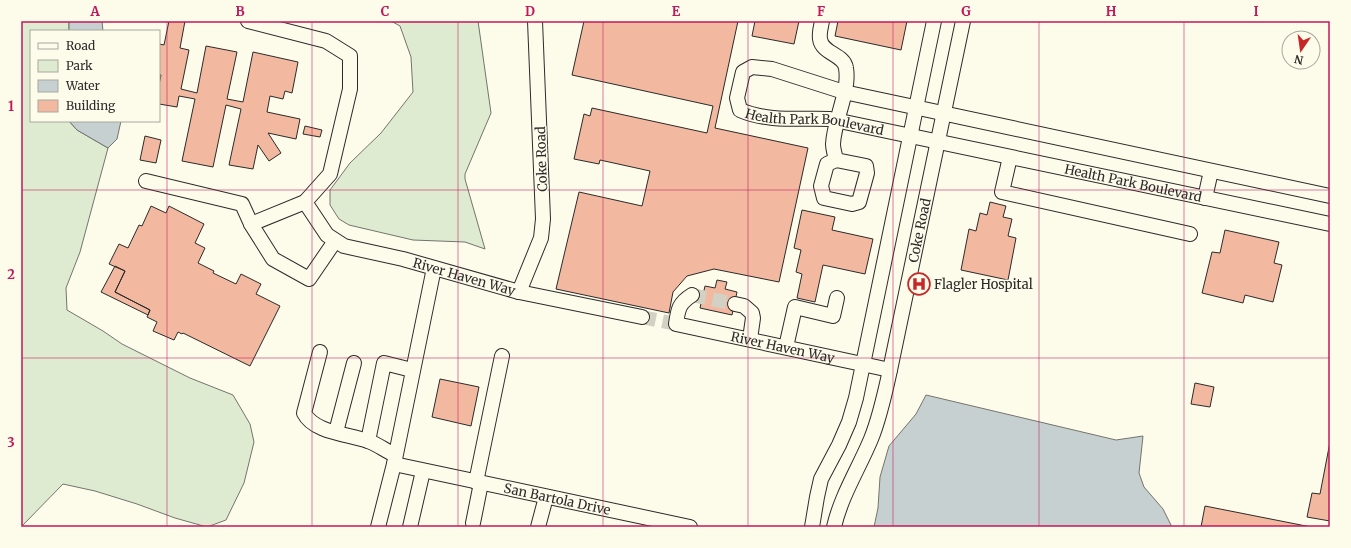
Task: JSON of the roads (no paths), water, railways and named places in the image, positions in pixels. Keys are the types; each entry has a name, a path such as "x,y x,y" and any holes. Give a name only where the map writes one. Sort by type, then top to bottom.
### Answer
{"street":[{"path":"248,21 326,40 350,56 350,89 330,174 305,202 251,224"},
{"name":"Coke Road","path":"519,292 542,238 543,220 534,21"},
{"path":"822,21 820,41 824,48 841,59 846,66 847,77 833,145 836,160"},
{"name":"Coke Road","path":"812,527 821,479 849,422 856,398 934,21"},
{"name":"Coke Road","path":"834,527 837,513 862,461 879,416 964,21"},
{"name":"Health Park Boulevard","path":"1330,196 844,92 772,69 752,67 743,72 737,98 740,110 752,115 776,118 830,119 1330,224"},
{"path":"1010,157 1002,192 1190,234"},
{"path":"1205,198 1211,171"},
{"path":"146,181 242,204 251,224 273,259 309,279 335,241"},
{"name":"River Haven Way","path":"305,202 328,235 344,246 403,259 519,292 642,317"},
{"path":"378,527 394,460 434,268"},
{"name":"River Haven Way","path":"692,295 684,300 678,308 676,324 890,370"},
{"path":"786,347 795,307 833,316 837,298"},
{"path":"735,304 744,306 752,313 753,318 750,339"},
{"name":"San Bartola Drive","path":"320,352 304,413 307,419 317,427 368,441 394,460 423,471 690,527"},
{"path":"473,523 502,356"},
{"path":"336,432 354,362"},
{"path":"368,441 384,363 412,370"},
{"path":"410,527 423,471"},
{"path":"538,527 546,497"}],"water":[{"path":"69,21 102,21 103,30 69,30"},
{"path":"70,122 121,122 117,139 108,148 77,130"},
{"path":"926,395 1116,440 1143,436 1139,473 1144,487 1163,509 1171,525 1170,527 874,527 878,508 880,477 889,446 916,414"}],"tunnel":[{"path":"692,295 735,304"},
{"path":"642,317 676,324"}],"place":[{"name":"Flagler Hospital","path":"919,284"}]}
